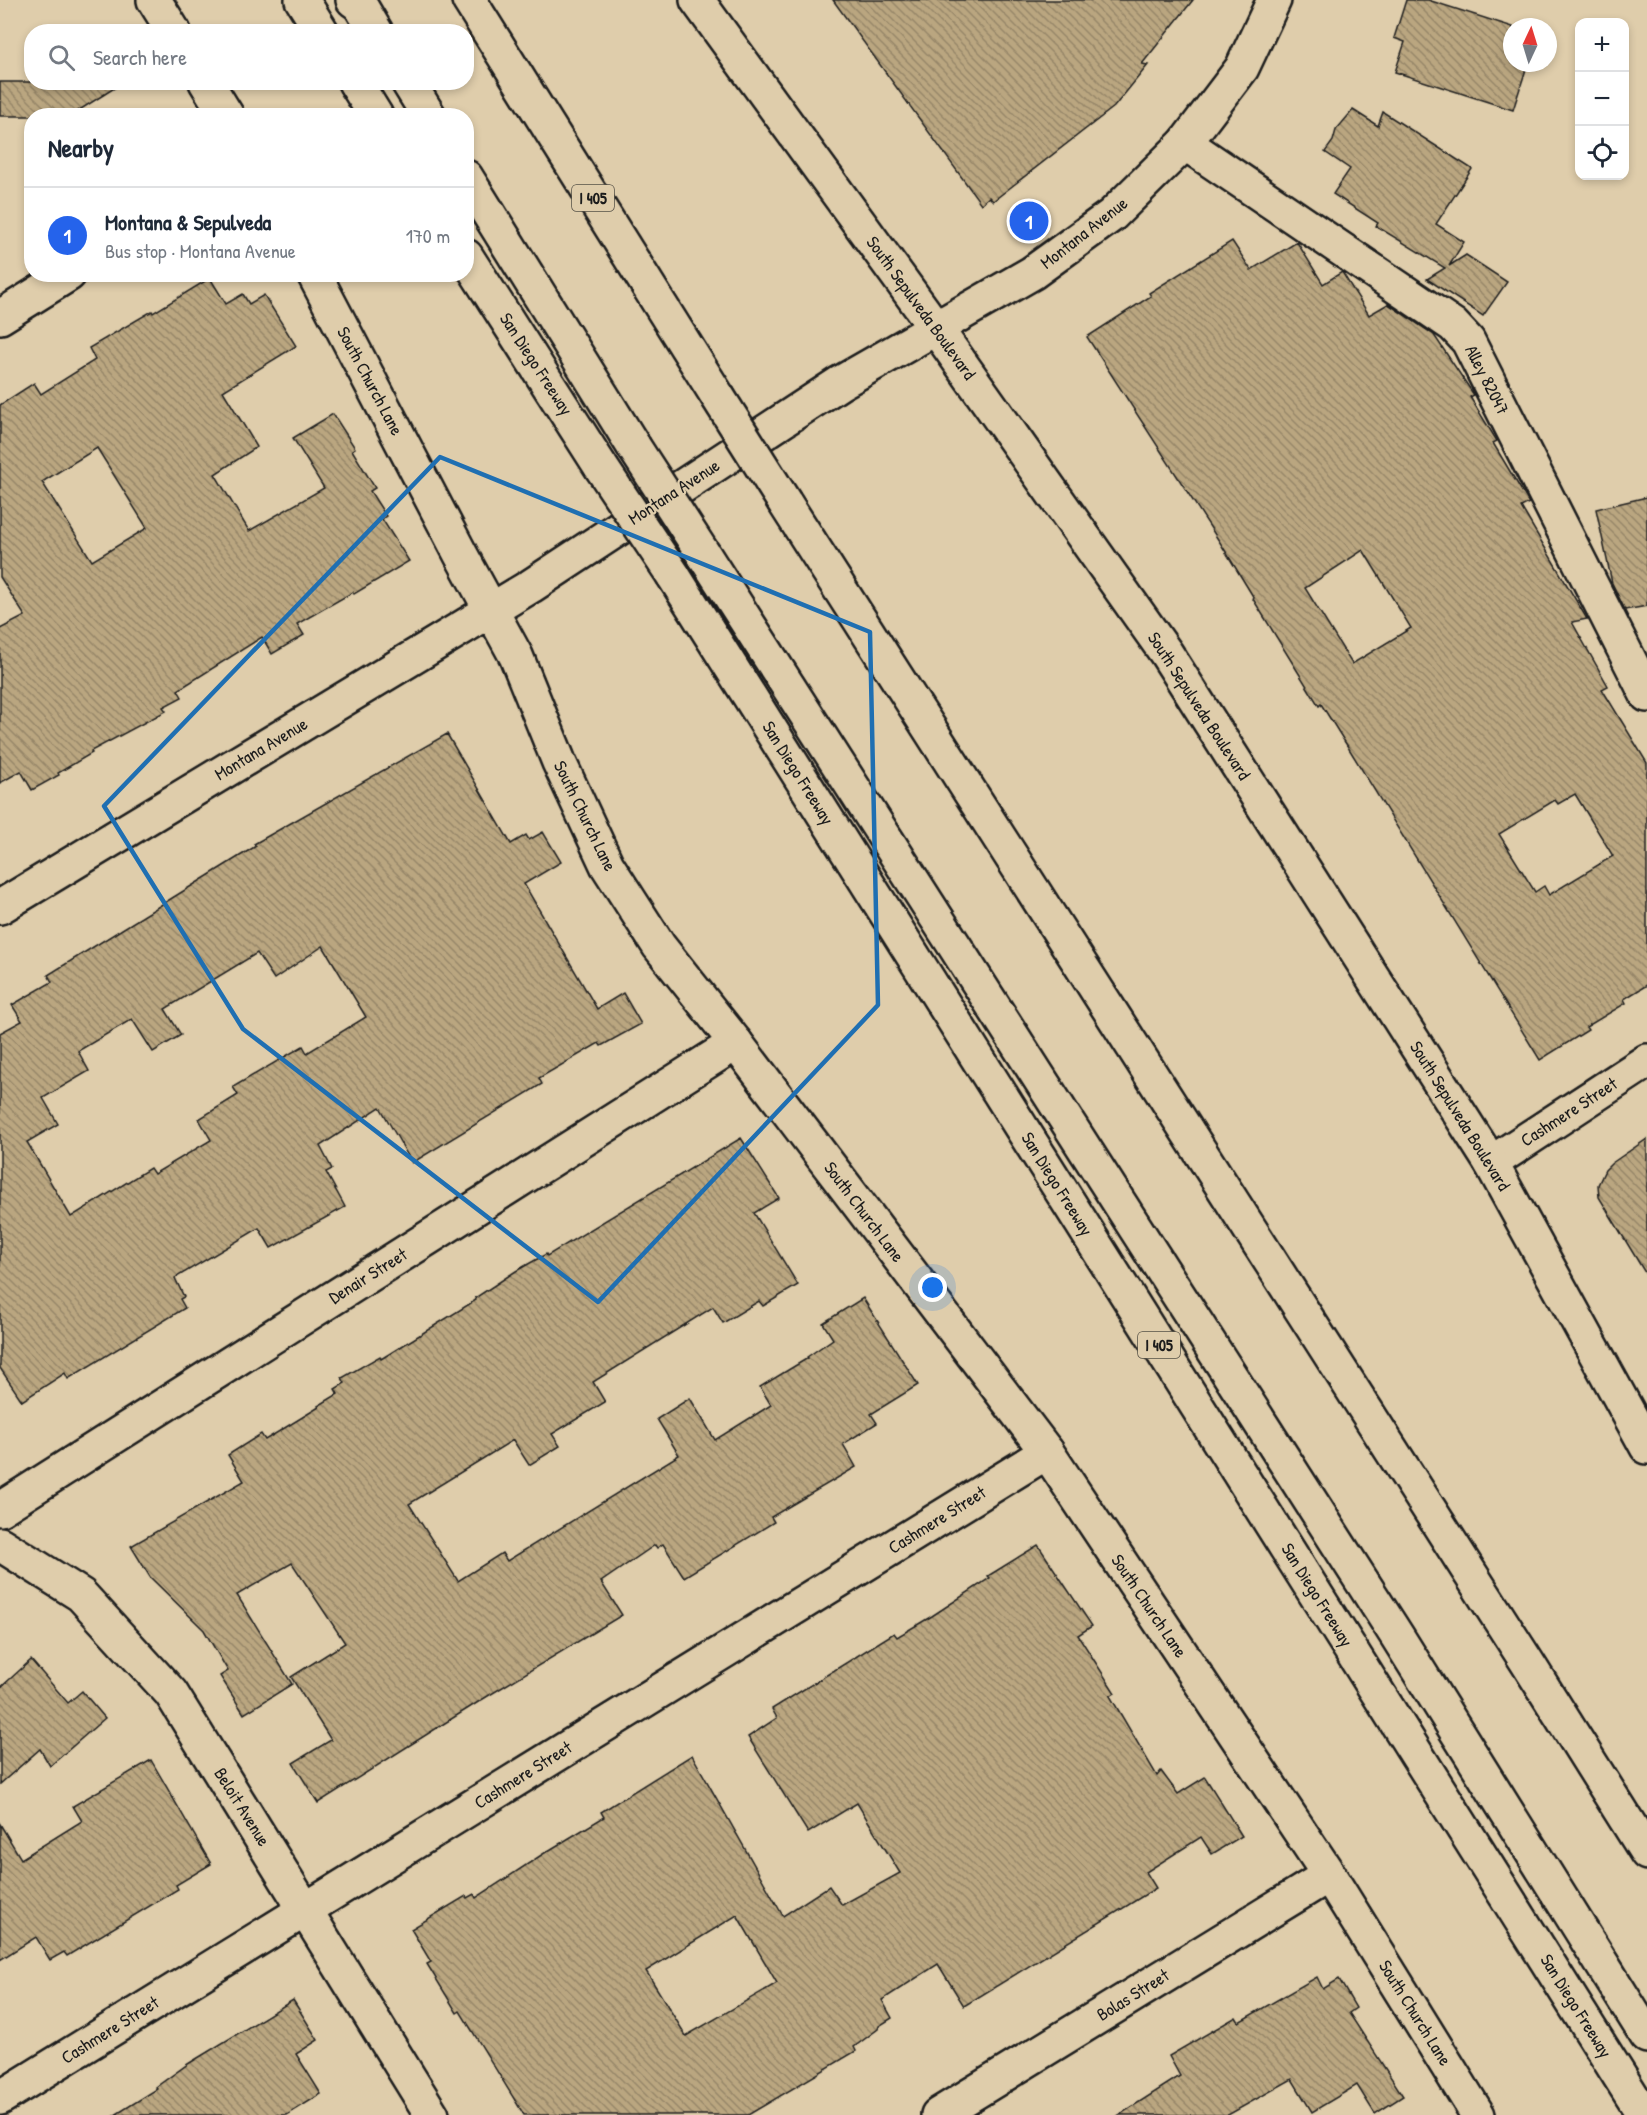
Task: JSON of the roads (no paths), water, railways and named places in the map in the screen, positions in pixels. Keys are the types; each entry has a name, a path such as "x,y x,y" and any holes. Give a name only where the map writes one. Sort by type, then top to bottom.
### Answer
{"main road":[{"path":"154,0 169,24"},
{"path":"302,0 317,24"},
{"path":"353,0 360,5 371,24"},
{"name":"I 405","path":"468,0 785,503 1521,1652 1647,1853"},
{"name":"South Sepulveda Boulevard","path":"697,0 935,327 1166,653 1491,1162 1647,1447"},
{"name":"Montana Avenue","path":"0,907 492,610 840,383 1053,259 1112,215 1185,143 1242,68 1274,0"},
{"path":"211,90 222,108"},
{"path":"360,90 371,108"},
{"path":"413,90 424,108"},
{"name":"Alley 82047","path":"1185,143 1453,325 1467,340 1647,695"},
{"path":"474,190 634,447 1397,1636 1647,2036"},
{"name":"San Diego Freeway","path":"474,268 673,575 1644,2115"},
{"path":"0,317 56,282"},
{"name":"South Church Lane","path":"318,282 516,656 559,762 607,865 659,946 736,1043 1047,1452 1329,1875 1478,2115"},
{"name":"Denair Street","path":"0,1509 736,1043"},
{"name":"Cashmere Street","path":"1491,1162 1647,1060"},
{"name":"Cashmere Street","path":"0,2098 1047,1452"},
{"name":"Beloit Avenue","path":"0,1544 81,1594 171,1693 432,2115"},
{"name":"Bolas Street","path":"938,2115 1329,1875"}],"place":[{"name":"Montana & Sepulveda","path":"1029,221"}]}
